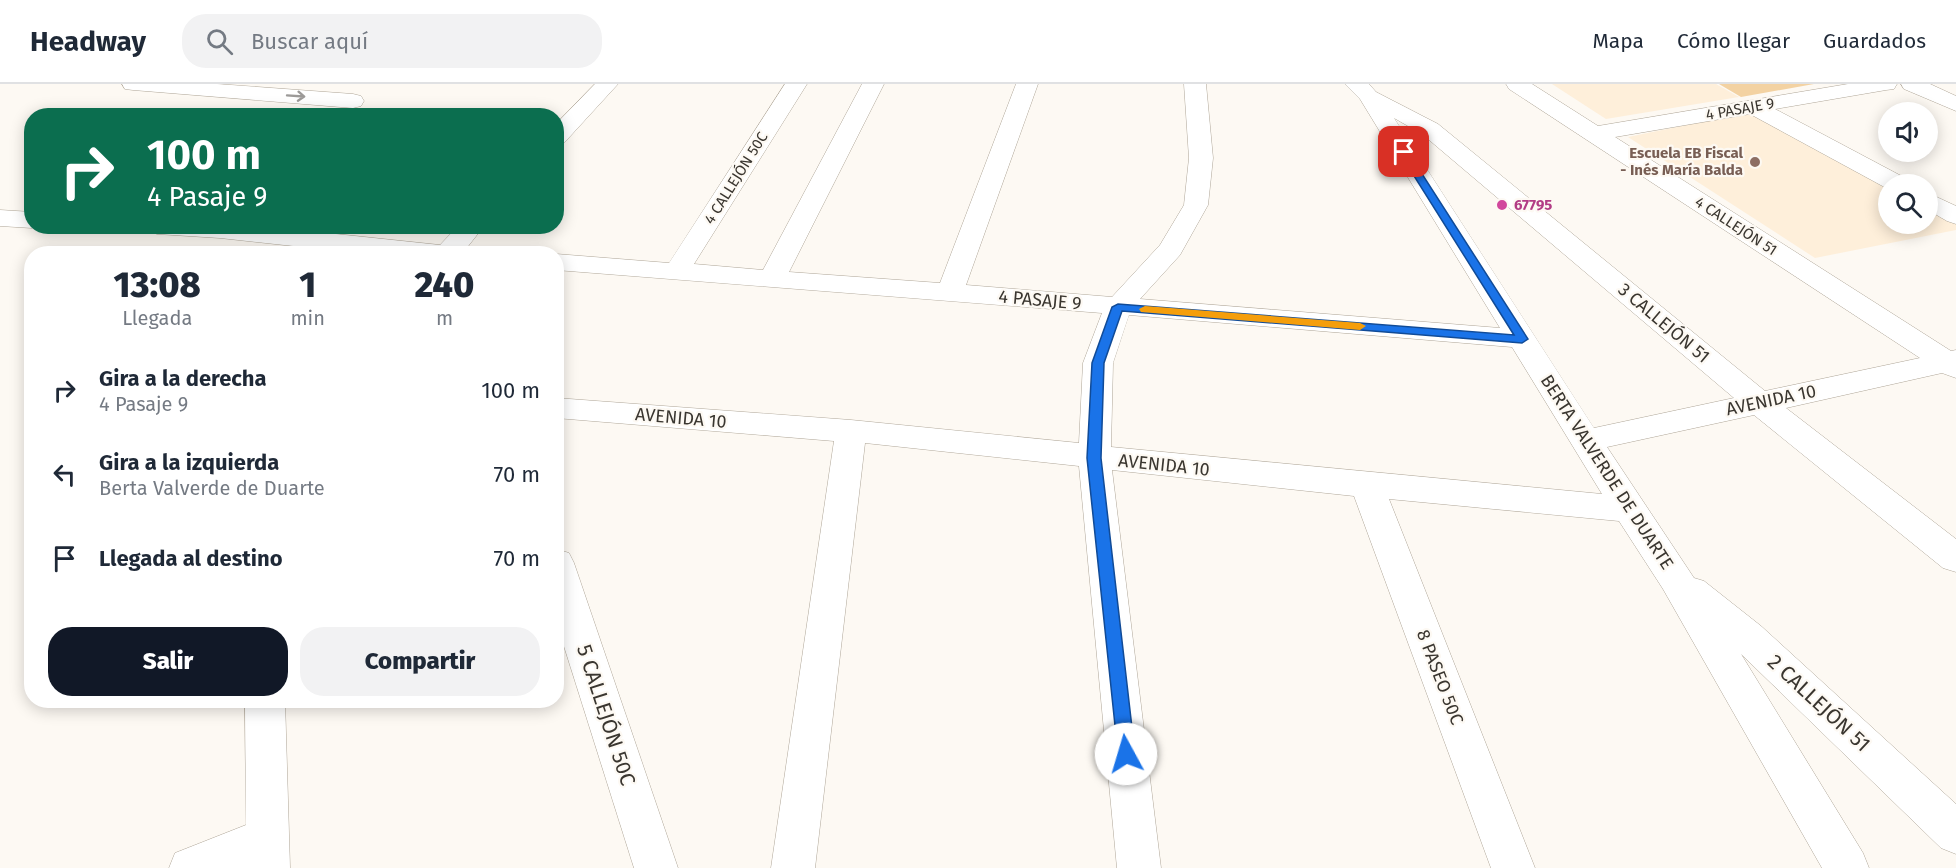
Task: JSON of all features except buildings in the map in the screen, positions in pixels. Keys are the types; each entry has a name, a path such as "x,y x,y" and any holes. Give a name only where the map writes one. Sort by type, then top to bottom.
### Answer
{"street":[{"path":"133,84 352,102"},
{"path":"564,130 607,84"},
{"name":"4 CALLEJÓN 50C","path":"676,272 795,84"},
{"path":"772,279 873,84"},
{"path":"950,292 1028,84"},
{"path":"1139,868 1094,458 1098,363 1118,307 1171,249 1196,205 1201,158 1195,84"},
{"name":"4 CALLEJÓN 51","path":"1517,84 1953,364"},
{"name":"4 PASAJE 9","path":"1593,134 1886,84"},
{"path":"1912,84 1956,104"},
{"name":"BERTA VALVERDE DE DUARTE","path":"1362,90 1676,579 1847,868"},
{"name":"3 CALLEJÓN 51","path":"1362,90 1430,129 1758,402 1956,558"},
{"path":"1754,107 1879,174"},
{"path":"1938,206 1956,216"},
{"path":"0,218 24,220"},
{"path":"205,234 341,246"},
{"path":"453,246 465,234"},
{"name":"4 PASAJE 9","path":"564,263 1522,339"},
{"name":"AVENIDA 10","path":"1586,441 1758,402 1953,364"},
{"name":"AVENIDA 10","path":"564,409 851,431 1094,458 1629,509"},
{"path":"793,868 851,431"},
{"name":"8 PASEO 50C","path":"1367,485 1513,868"},
{"name":"2 CALLEJÓN 51","path":"1676,579 1748,637 1956,833"},
{"name":"5 CALLEJÓN 50C","path":"564,586 656,868"},
{"path":"191,868 268,852 265,708"}],"shaded area":[{"path":"1552,84 1716,84 1739,97 1606,119"},
{"path":"1719,84 1814,84 1741,97"},
{"name":"Escuela EB Fiscal - Inés María Balda","path":"1755,111 1878,180 1878,234 1936,234 1815,258 1628,137"},
{"name":"Escuela EB Fiscal - Inés María Balda","path":"1938,214 1956,224 1956,230 1938,234"}],"slow traffic":[{"path":"1145,309 1360,326"}],"place":[{"name":"Escuela EB Fiscal - Inés María Balda","path":"1755,162"},
{"name":"67795","path":"1502,205"}],"route":[{"path":"1126,754 1094,458 1098,363 1118,307 1522,339 1404,152"}]}
